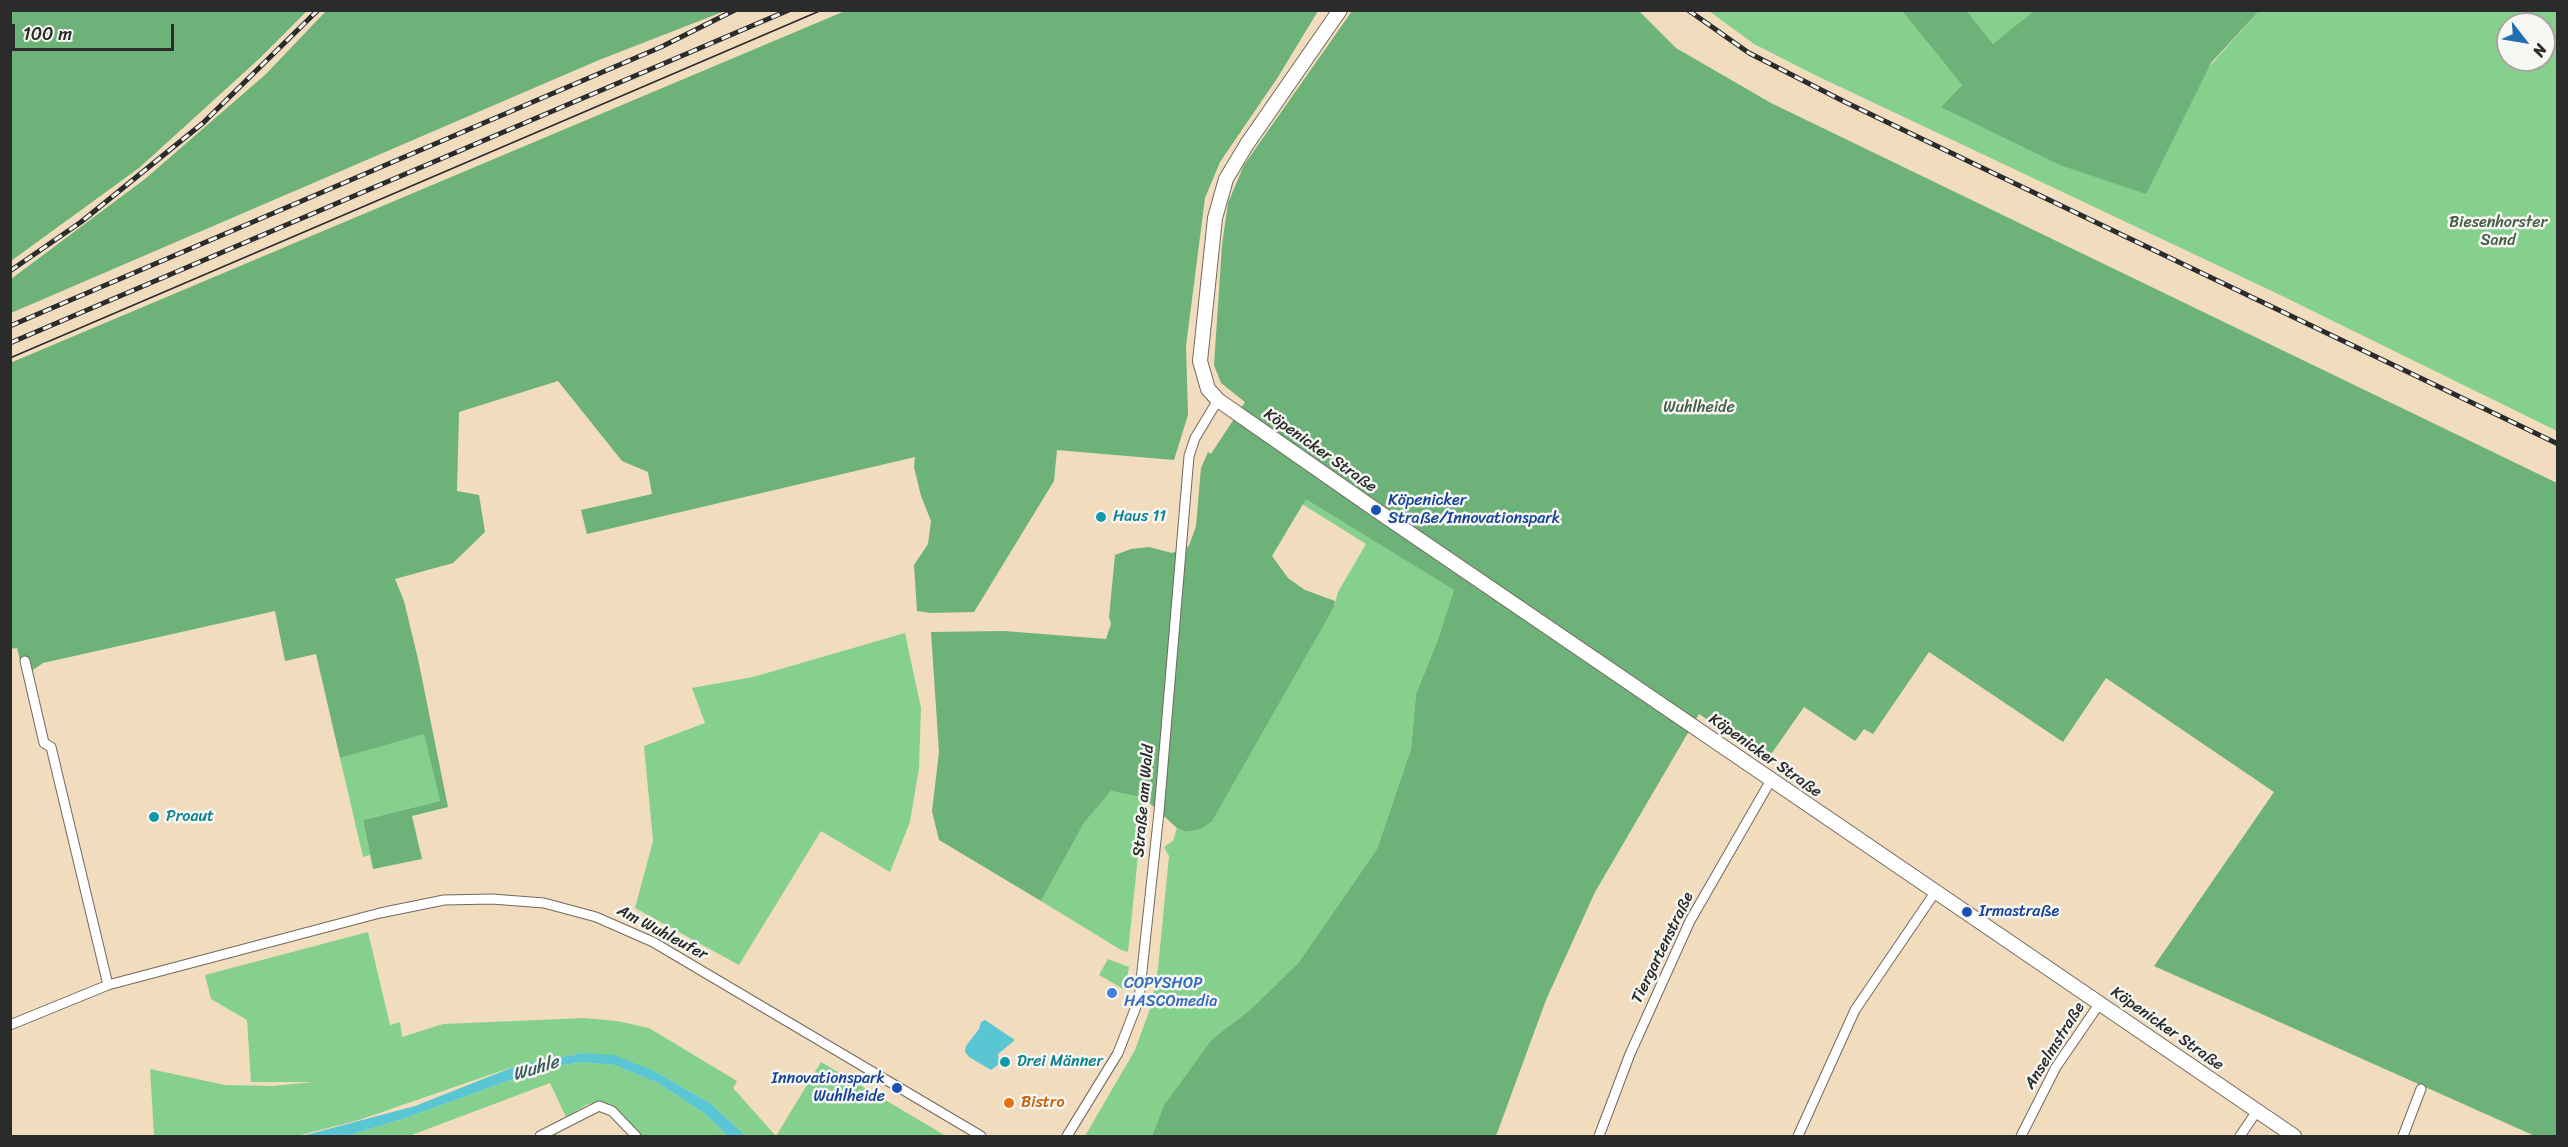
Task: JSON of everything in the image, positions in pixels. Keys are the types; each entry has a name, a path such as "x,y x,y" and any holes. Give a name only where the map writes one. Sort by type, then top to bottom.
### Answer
{"main road":[{"name":"Köpenicker Straße","path":"1340,10 1237,159 1219,199 1200,361 1208,390 1218,400 2294,1137"}],"street":[{"name":"Straße am Wald","path":"1067,1137 1118,1053 1139,999 1159,812 1190,450 1218,400"},
{"path":"25,661 44,743 51,747 112,984"},
{"name":"Tiergartenstraße","path":"1599,1137 1630,1054 1690,921 1771,780"},
{"path":"1798,1137 1855,1010 1936,891"},
{"name":"Am Wuhleufer","path":"10,1025 112,984 380,913 444,900 485,899 543,903 596,917 653,942 981,1137"},
{"name":"Anselmstraße","path":"2021,1137 2056,1067 2100,1003"},
{"path":"2403,1137 2421,1089"},
{"path":"540,1137 599,1106 612,1111 636,1137"},
{"path":"2240,1137 2257,1111"}],"green space":[{"path":"11,10 307,11 260,58 139,168 11,261"},
{"path":"326,11 725,11 599,60 11,313 11,279 145,179 266,74"},
{"path":"845,11 1318,11 1278,77 1220,162 1205,198 1186,346 1188,415 1174,460 1057,450 1054,481 974,612 931,613 917,611 914,565 928,544 931,521 921,496 914,467 915,457 587,534 581,510 652,494 648,472 622,461 558,381 459,412 457,491 479,495 485,532 453,563 395,579 404,601 418,659 448,807 412,816 422,859 373,869 363,820 440,801 424,734 340,758 316,654 285,661 275,611 43,663 24,676 17,648 10,649 10,363"},
{"name":"Wuhlheide","path":"1352,11 1639,11 1676,48 1771,103 2557,483 2557,1136 2535,1136 2154,966 2274,792 2106,678 2063,742 1929,652 1873,734 1864,729 1855,741 1804,707 1767,760 1699,714 1595,892 1546,1000 1496,1136 1152,1136 1164,1105 1212,1039 1250,1010 1299,962 1377,849 1411,749 1416,694 1437,642 1454,590 1306,499 1272,556 1288,578 1305,590 1335,601 1334,607 1212,821 1201,829 1186,832 1177,828 1144,798 1111,791 1084,823 1041,901 939,840 932,811 939,752 931,632 1004,631 1106,639 1111,624 1109,617 1115,555 1131,549 1149,547 1172,553 1189,546 1196,526 1201,468 1208,452 1211,454 1245,402 1221,383 1214,365 1222,245 1228,203 1244,165"},
{"name":"Biesenhorster Sand","path":"1709,11 1902,11 1962,85 1941,107 2209,67 2259,11 2557,11 2557,431 2274,292 1754,44"},
{"path":"1902,11 1967,11 1993,44 2034,11 2259,11 2211,63 2146,194 2060,165 1941,107 1962,85"},
{"path":"1967,11 2036,11 1993,44"},
{"path":"1306,498 1454,590 1437,642 1416,694 1411,749 1377,849 1299,962 1250,1010 1212,1039 1164,1105 1152,1136 1085,1136 1135,1050 1151,1006 1158,968 1169,856 1164,847 1173,841 1177,828 1186,832 1201,829 1334,607 1338,592 1366,544 1302,504"},
{"path":"905,633 921,708 919,768 910,822 890,872 821,831 739,965 635,908 653,841 644,746 705,723 692,688 753,677"},
{"path":"424,733 440,801 363,820 370,855 363,857 340,758"},
{"path":"1111,791 1144,798 1128,952 1121,950 1041,901 1084,823"},
{"path":"368,932 390,1025 400,1022 402,1037 443,1024 585,1018 617,1021 649,1028 737,1081 733,1088 776,1136 746,1136 710,1103 654,1071 583,1053 521,1064 359,1120 297,1136 154,1136 150,1069 225,1085 272,1086 314,1082 251,1082 247,1020 211,999 205,975"},
{"path":"1108,959 1129,967 1125,990 1099,975"},
{"path":"584,1062 614,1065 658,1083 704,1113 728,1136 642,1136 618,1110 601,1102 588,1104 566,1117 550,1083 409,1136 346,1136 403,1119 544,1068"},
{"path":"821,1062 946,1136 776,1136"}],"water":[{"path":"985,1020 1015,1040 998,1054 999,1064 991,1070 969,1057 965,1052 966,1046 979,1029 981,1022"},
{"name":"Wuhle","path":"583,1053 614,1055 654,1071 710,1103 746,1136 728,1136 704,1113 658,1083 614,1065 584,1062 544,1068 403,1119 346,1136 302,1136 415,1106 521,1064"}],"tram line":[{"path":"10,358 822,10"}],"railway":[{"path":"10,271 81,222 203,123 318,10"},
{"path":"10,326 661,47 735,10"},
{"path":"10,343 789,10"},
{"path":"1688,10 1749,53 1845,102 2558,444"}],"place":[{"name":"Köpenicker Straße/Innovationspark","path":"1376,510"},
{"name":"Haus 11","path":"1101,517"},
{"name":"Proaut","path":"154,817"},
{"name":"Irmastraße","path":"1967,912"},
{"name":"COPYSHOP HASCOmedia","path":"1112,993"},
{"name":"Drei Männer","path":"1005,1062"},
{"name":"Innovationspark Wuhlheide","path":"897,1088"},
{"name":"Bistro","path":"1009,1103"}]}
